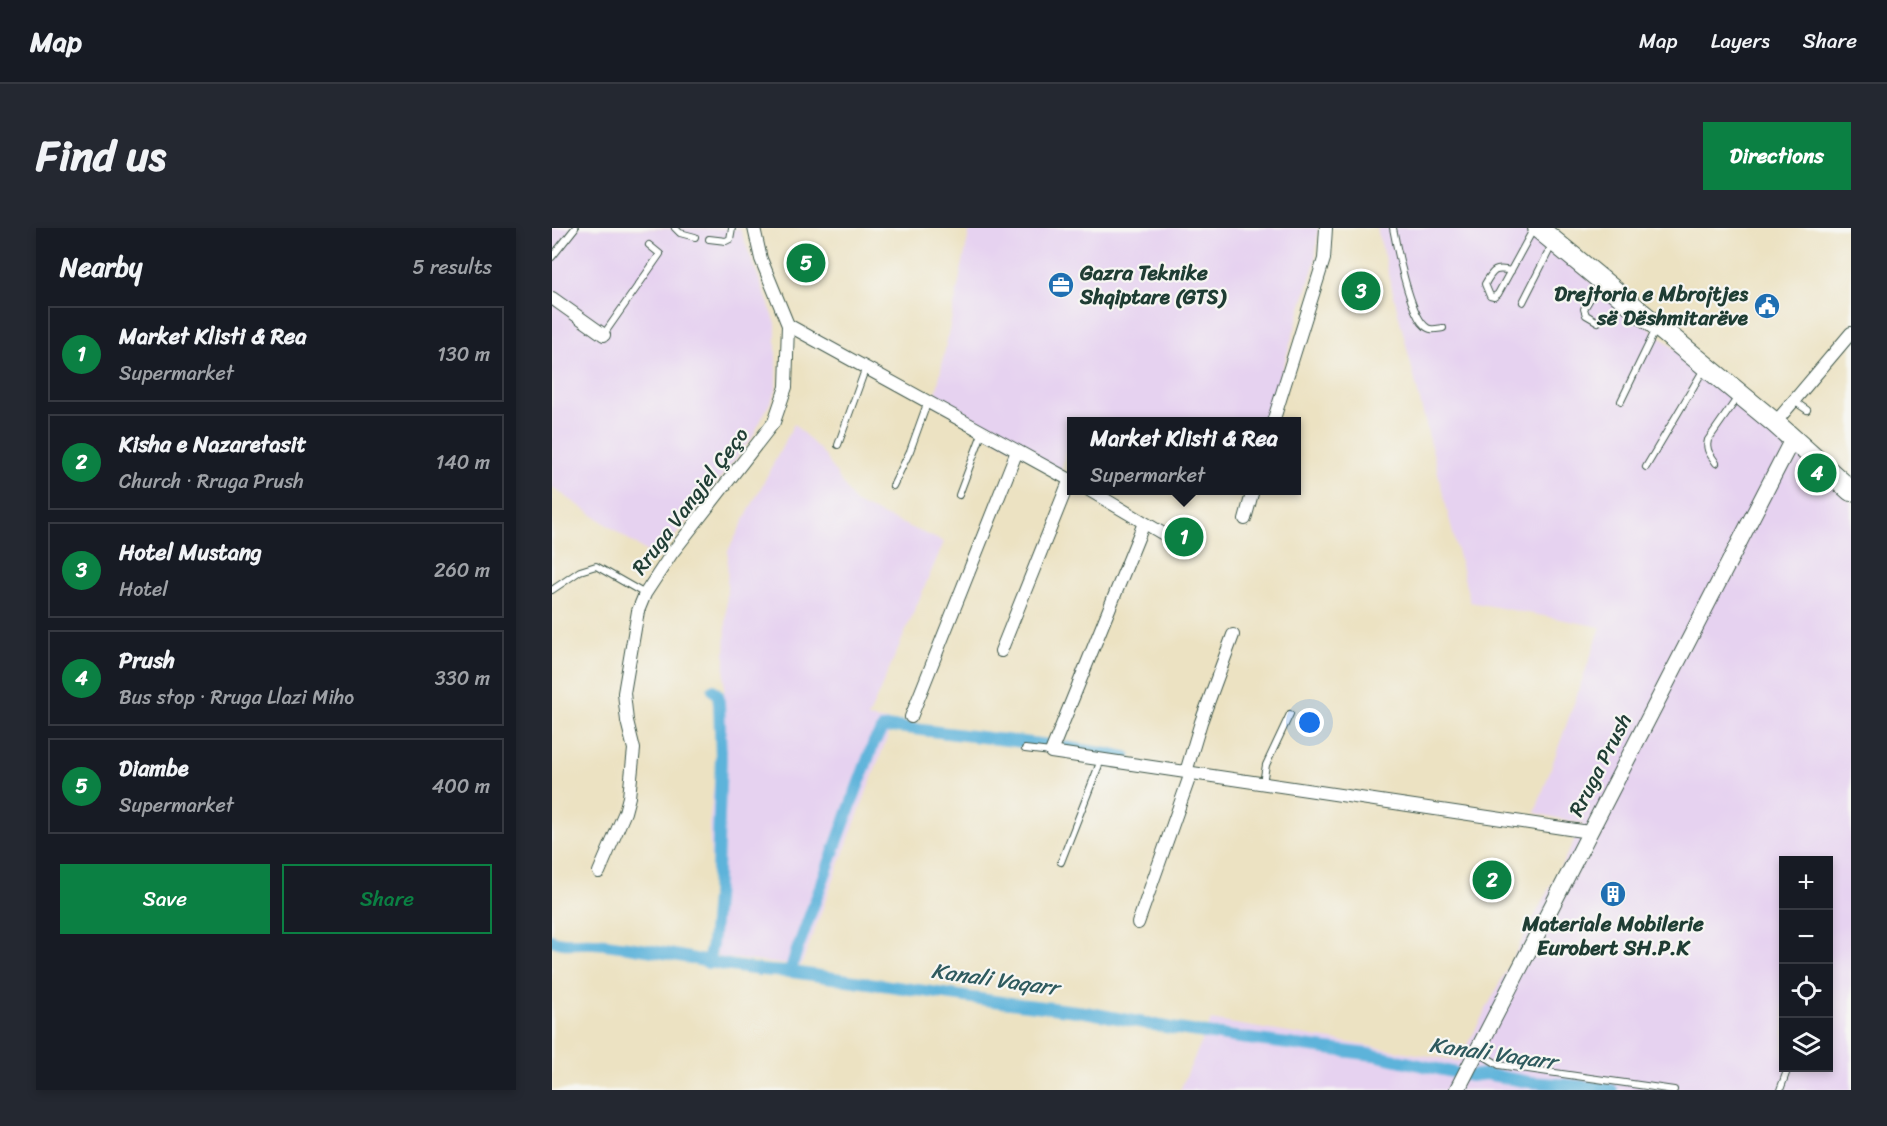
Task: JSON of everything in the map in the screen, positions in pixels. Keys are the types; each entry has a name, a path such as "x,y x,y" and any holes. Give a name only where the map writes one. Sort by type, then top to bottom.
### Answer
{"main road":[{"path":"1536,228 1558,242 1600,280 1634,302 1657,326 1793,438 1851,491"}],"street":[{"name":"Rruga Vangjel Çeço","path":"599,872 625,812 629,797 634,749 627,721 624,693 634,631 645,594 672,554 774,422 786,387 788,325 761,259 754,228"},
{"path":"1275,417 1324,259 1326,228"},
{"path":"552,298 604,335"},
{"path":"788,325 1067,478"},
{"path":"1775,423 1851,333"},
{"name":"Rruga Prush","path":"1460,1085 1793,438"},
{"path":"912,717 1017,451"},
{"path":"1001,651 1067,490"},
{"path":"1097,495 1189,549"},
{"path":"1245,519 1252,495"},
{"path":"1144,523 1051,752 1589,832"},
{"path":"1138,923 1189,772 1201,722 1233,635"}],"lane":[{"path":"552,257 574,228"},
{"path":"675,228 680,233 695,237"},
{"path":"709,239 726,241 730,239 732,228"},
{"path":"1393,228 1414,310 1423,325 1430,330 1443,328"},
{"path":"1511,271 1501,268 1492,272 1485,284 1490,296 1494,297 1498,294 1536,228"},
{"path":"1523,302 1558,242"},
{"path":"604,335 660,254 649,245"},
{"path":"1598,322 1587,315 1584,309 1600,280"},
{"path":"1621,401 1657,326"},
{"path":"1646,467 1706,366"},
{"path":"838,445 866,367"},
{"path":"1716,463 1706,446 1708,440 1740,394"},
{"path":"892,486 910,451 928,401"},
{"path":"1794,401 1807,410"},
{"path":"959,495 983,432"},
{"path":"552,590 580,571 596,566 645,594"},
{"path":"1263,783 1266,765 1290,714"},
{"path":"1025,748 1051,752"},
{"path":"1061,862 1101,759"},
{"path":"1473,1057 1499,1065 1674,1090"},
{"path":"1780,1090 1787,1072"}],"shaded area":[{"path":"552,228 740,229 776,323 776,391 752,438 657,559 552,487"},
{"path":"970,228 1318,228 1315,262 1268,417 1067,417 1067,453 1065,453 1060,475 934,404"},
{"path":"1377,228 1526,228 1782,436 1851,502 1851,1090 1180,1090 1211,1020 1459,1061 1583,824 1535,813 1601,627 1470,602"},
{"path":"794,424 823,453 855,503 944,542 868,718 893,722 801,966 717,957 709,827 724,692 728,551"}],"waterway":[{"path":"708,963 716,899 721,758 719,703 718,695 713,690"},
{"name":"Kanali Vaqarr","path":"1048,745 897,727 883,728 874,742 796,953 792,972 1085,1012 1233,1037 1374,1055 1470,1076 1486,1074 1528,1082 1612,1090"},
{"path":"1064,747 1125,757"},
{"path":"552,940 567,943 606,944 727,965 792,972"}],"place":[{"name":"Diambe","path":"806,263"},
{"name":"Gazra Teknike Shqiptare (GTS)","path":"1061,285"},
{"name":"Hotel Mustang","path":"1361,291"},
{"name":"Drejtoria e Mbrojtjes së Dëshmitarëve","path":"1767,306"},
{"name":"Prush","path":"1817,473"},
{"name":"Market Klisti & Rea","path":"1184,537"},
{"name":"Kisha e Nazaretasit","path":"1492,880"},
{"name":"Materiale Mobilerie Eurobert SH.P.K","path":"1613,894"}]}
